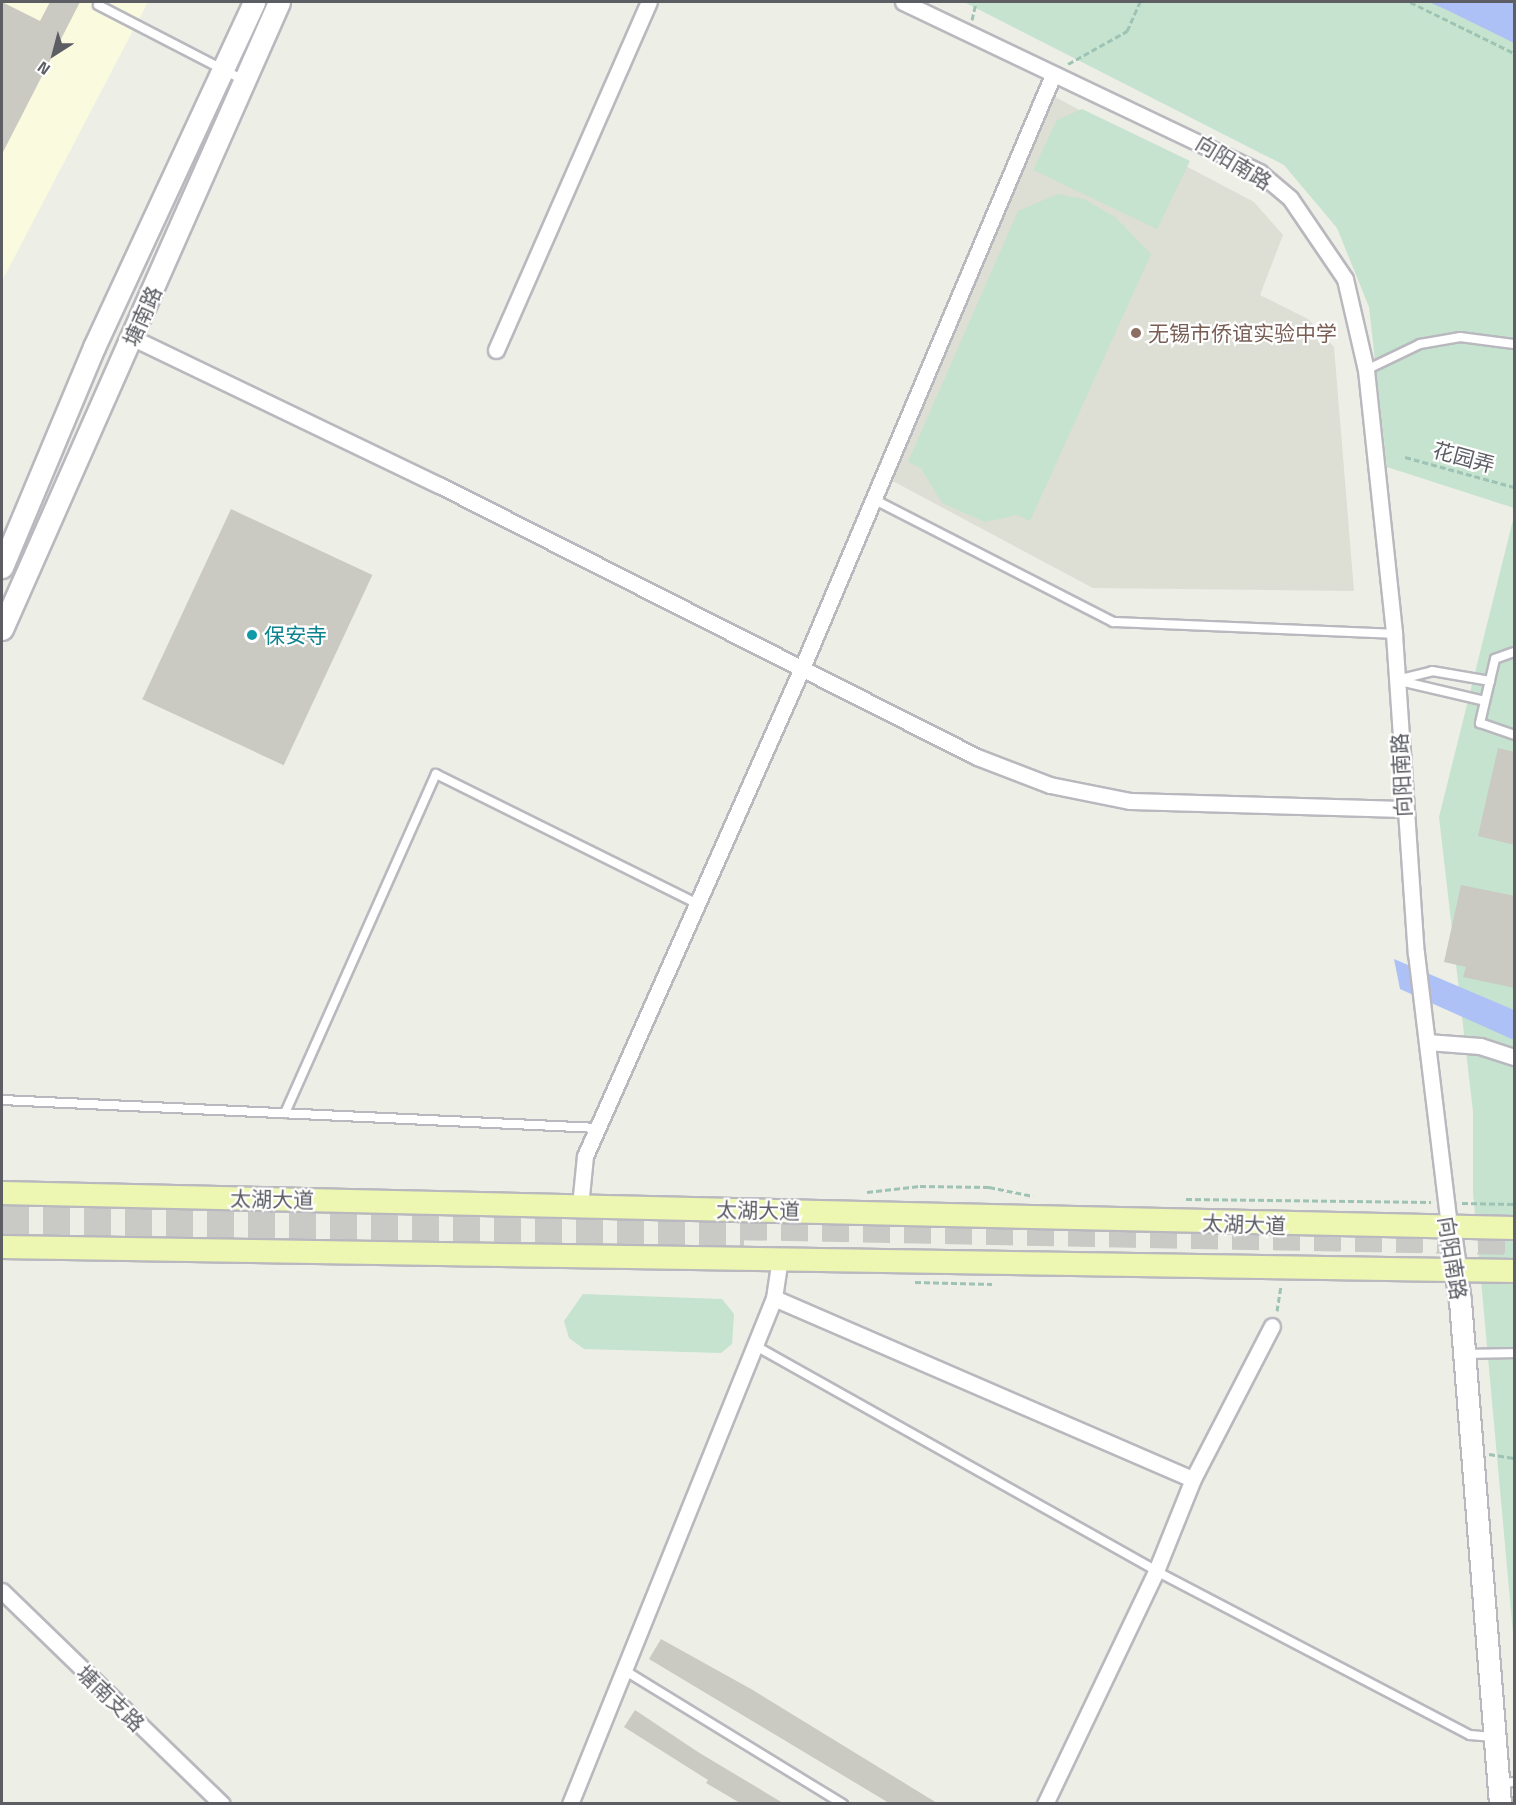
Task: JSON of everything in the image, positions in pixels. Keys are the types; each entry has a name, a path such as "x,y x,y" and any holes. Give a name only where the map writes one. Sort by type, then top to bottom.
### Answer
{"main road":[{"name":"塘南路","path":"2,567 94,347 254,2"},
{"name":"塘南路","path":"2,629 133,338 279,2"},
{"name":"太湖大道","path":"2,1193 580,1206 1447,1214 1515,1228"},
{"name":"向阳南路","path":"1447,1214 1464,1354 1493,1737 1504,1790"},
{"name":"太湖大道","path":"2,1246 1454,1268 1515,1271"}],"street":[{"path":"496,350 649,2"},
{"name":"向阳南路","path":"903,2 1053,75 1222,152 1290,198 1321,237 1344,279 1366,370 1394,634 1402,809 1416,953 1447,1214"},
{"path":"580,1206 585,1156 802,668 871,498 1053,75"},
{"path":"133,338 802,668 977,757 1050,785 1130,801 1402,809"},
{"path":"1426,1034 1480,1046 1515,1057"},
{"path":"570,1803 774,1298 780,1258"},
{"path":"774,1298 1193,1479"},
{"path":"1045,1803 1156,1571 1193,1479 1272,1326"},
{"name":"塘南支路","path":"2,1591 222,1803"}],"lane":[{"path":"98,5 244,81"},
{"path":"1366,370 1420,344 1460,337 1515,344"},
{"path":"871,498 1113,622 1394,634"},
{"path":"1515,652 1495,659 1480,723 1515,735"},
{"path":"1396,680 1432,672 1490,681"},
{"path":"1396,680 1485,700"},
{"path":"285,1113 436,774 698,904"},
{"path":"2,1100 598,1128"},
{"path":"754,1345 1156,1571 1470,1735 1493,1737"},
{"path":"1464,1354 1515,1353"},
{"path":"622,1670 843,1803"}],"path":[{"path":"1053,75 1127,31 1140,2"},
{"path":"1410,2 1515,53"},
{"name":"花园弄","path":"1405,457 1515,487"},
{"path":"1447,1214 1515,1204"},
{"path":"1272,1326 1281,1284"},
{"path":"1472,1456 1515,1458"}],"shaded area":[{"path":"2,2 148,2 2,281"},
{"path":"964,2 1514,2 1514,508 1387,467 1369,307 1337,228 1284,165"},
{"name":"无锡市侨谊实验中学","path":"1055,97 1254,202 1283,235 1260,295 1308,319 1334,347 1354,591 1093,588 887,478"},
{"path":"1082,109 1190,161 1157,229 1033,170 1057,120"},
{"path":"1058,194 1084,199 1115,217 1151,254 1030,521 1017,515 985,522 942,503 921,468 908,462 1018,211"},
{"path":"1514,516 1514,1644 1473,1192 1473,1112 1439,817"},
{"path":"583,1294 722,1299 734,1314 732,1344 721,1353 584,1349 569,1338 564,1321"}],"water":[{"path":"1429,2 1514,2 1514,43 1449,11"},
{"path":"1394,959 1514,1010 1514,1040 1400,989"}],"building":[{"path":"2,2 40,21 50,2 80,2 2,154"},
{"name":"保安寺","path":"231,509 372,575 284,765 142,699"},
{"path":"1498,748 1515,752 1515,845 1478,836"},
{"path":"1461,885 1515,896 1515,988 1463,977 1466,967 1444,962"},
{"path":"661,1639 751,1689 937,1803 889,1803 649,1659"},
{"path":"635,1710 698,1752 783,1803 740,1803 706,1783 708,1780 624,1727"}],"tunnel":[{"path":"2,1212 1514,1241"},
{"path":"2,1231 744,1248"}],"place":[{"name":"无锡市侨谊实验中学","path":"1136,333"},
{"name":"保安寺","path":"252,635"}]}
